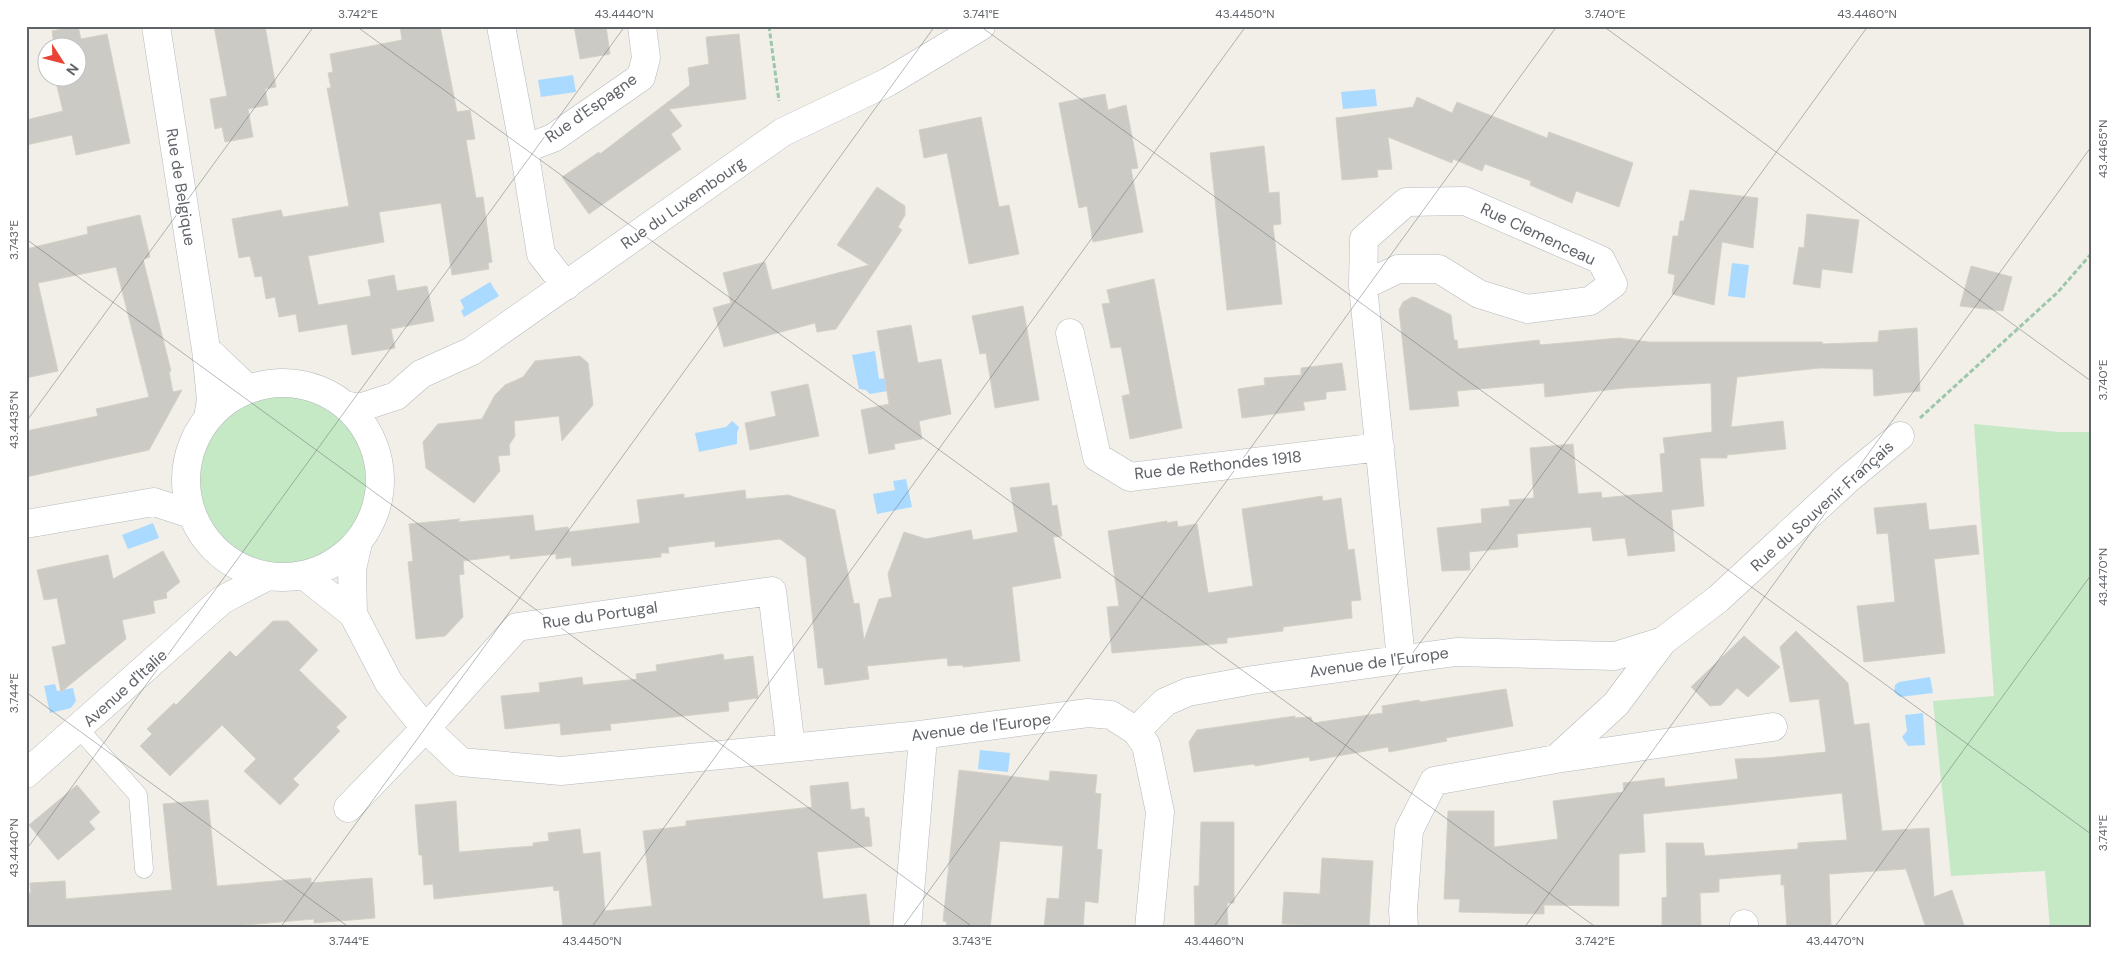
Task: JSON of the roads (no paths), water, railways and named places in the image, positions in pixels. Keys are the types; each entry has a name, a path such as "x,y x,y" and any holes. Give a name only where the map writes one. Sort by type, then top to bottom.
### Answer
{"street":[{"name":"Rue de Belgique","path":"156,26 206,349 211,400 208,418"},
{"name":"Rue d'Espagne","path":"501,26 541,254 566,286"},
{"name":"Rue d'Espagne","path":"524,149 553,138 640,77 646,58 642,26"},
{"name":"Rue du Luxembourg","path":"345,405 359,408 396,396 421,374 472,351 783,132 888,82 981,26"},
{"name":"Rue Clemenceau","path":"1363,286 1398,269 1440,269 1479,294 1527,309 1590,301 1613,284 1601,260 1465,201 1406,202 1364,239 1363,286 1401,659"},
{"name":"Rue de Rethondes 1918","path":"1070,333 1097,457 1130,477 1380,447"},
{"path":"206,349 248,389"},
{"path":"269,383 295,383 320,389 345,405 363,424 375,447 380,469 380,495 372,521 358,543 334,564 305,576 286,578 266,577 241,569 220,556 202,536 191,514 185,489 186,464 193,441 208,418 226,401 248,389 269,383"},
{"name":"Rue du Luxembourg","path":"375,447 396,396"},
{"name":"Rue du Souvenir Français","path":"1556,759 1616,704 1663,641 1718,599 1848,479 1900,436"},
{"path":"154,502 186,464"},
{"path":"26,524 154,502 191,514"},
{"name":"Avenue de l'Europe","path":"353,614 352,569 358,543"},
{"path":"220,556 222,600"},
{"name":"Avenue de l'Europe","path":"305,576 353,614 389,683 425,728 461,762 561,771 920,735 1088,713 1111,715 1136,730 1165,702 1188,692 1252,680 1456,652 1615,656 1663,641"},
{"name":"Avenue d'Italie","path":"26,774 79,729 222,600 266,577"},
{"name":"Rue du Portugal","path":"348,808 425,728 517,626 772,591 791,748"},
{"path":"1404,928 1403,910 1409,830 1434,781 1556,759 1773,727"},
{"path":"1136,730 1146,745 1160,812 1150,928"},
{"path":"907,928 922,750 920,735"}],"lane":[{"path":"79,729 138,795 144,869"}],"water":[{"path":"573,75 576,92 541,97 538,80"},
{"path":"1375,89 1377,106 1343,109 1341,92"},
{"path":"1732,263 1749,265 1745,298 1728,296"},
{"path":"490,282 499,296 464,317 461,311 464,308 460,300"},
{"path":"875,351 879,379 898,376 899,389 870,394 866,390 859,389 852,355"},
{"path":"732,421 739,427 737,444 699,452 695,433 726,427"},
{"path":"906,479 912,507 877,514 873,494 895,490 893,481"},
{"path":"153,523 159,538 128,549 122,535"},
{"path":"1930,677 1933,693 1900,697 1894,692 1895,685 1899,682"},
{"path":"55,684 57,691 73,688 76,701 71,708 50,713 44,686"},
{"path":"1923,713 1925,745 1908,746 1902,737 1907,731 1905,715"},
{"path":"980,750 1010,753 1008,772 978,769"}]}
